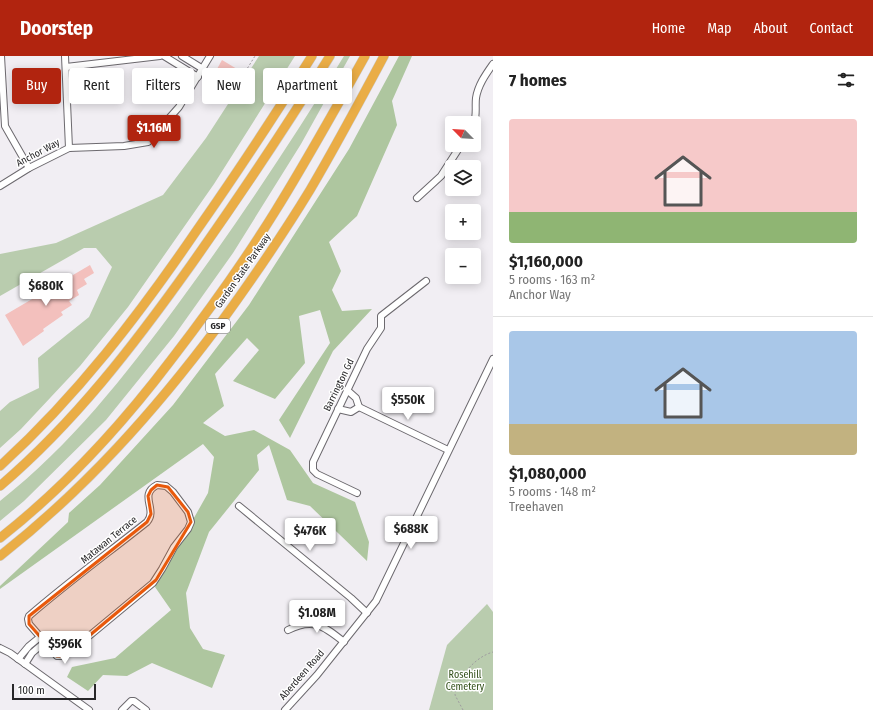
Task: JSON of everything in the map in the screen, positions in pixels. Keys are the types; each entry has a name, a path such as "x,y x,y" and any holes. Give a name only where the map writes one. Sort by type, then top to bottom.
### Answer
{"highway":[{"path":"0,466 64,403 134,319 210,212 312,56"},
{"path":"0,486 26,463 61,428 99,386 126,353 219,225 272,147 330,56"},
{"name":"Garden State Parkway","path":"0,538 64,482 106,439 146,392 188,338 235,272 276,209 318,140 365,56"},
{"name":"Garden State Parkway","path":"0,556 55,510 98,469 145,419 192,360 249,283 298,209 340,139 384,56"}],"street":[{"path":"1,56 5,126 29,168"},
{"path":"65,56 69,148"},
{"path":"66,67 160,56"},
{"path":"164,56 198,77"},
{"path":"182,56 202,68"},
{"name":"Anchor Way","path":"204,68 210,56"},
{"path":"475,116 478,91 493,64"},
{"name":"Anchor Way","path":"0,186 29,168 69,148 124,146 148,142 179,107 202,71"},
{"path":"417,198 438,179 456,152"},
{"name":"Barrington Gd","path":"357,493 317,474 312,467 313,462 366,349 381,328 381,316 426,280"},
{"name":"Aberdeen Road","path":"285,710 309,684 376,601 493,359"},
{"path":"347,390 356,398 359,408 448,450"},
{"path":"338,409 351,412 359,408"},
{"name":"Matawan Terrace","path":"157,485 168,487 188,512 191,522 188,529 174,547 156,580 65,656 57,656 40,636 29,624 29,616 53,595 86,571 147,522 151,514 148,496 151,490 157,485"},
{"path":"239,506 351,598 367,613"},
{"path":"288,630 303,623 316,624 328,629 344,642"},
{"path":"18,659 28,646 40,636"},
{"path":"25,664 32,653 45,642"},
{"path":"0,648 18,659 89,710"},
{"path":"122,710 131,700 146,710"}],"path":[{"path":"247,68 254,56"},
{"path":"463,710 455,696 463,677 476,660 493,652"}],"highlighted area":[{"path":"157,485 168,487 188,512 191,522 156,580 65,656 57,656 29,624 29,616 147,522 151,514 148,496 151,490"}],"green space":[{"path":"259,56 295,56 287,68 263,68 263,104 265,104 214,184 128,307 80,366 21,429 0,448 0,411 10,402 39,388 38,358 89,317 112,267 96,248 84,248 0,296 0,254 56,243 163,195 206,138 228,104 255,104 255,68 251,68"},
{"path":"344,56 350,56 343,68 336,68"},
{"path":"399,56 412,56 392,101 397,125 357,216 329,242 341,271 332,290 342,311 372,309 333,351 290,438 279,420 330,343 320,310 299,316 305,363 275,399 233,381 259,350 247,338 215,374 224,406 203,423 225,436 254,430 290,450 313,483 355,502 369,542 367,561 310,506 287,500 269,445 257,455 259,470 209,532 186,593 190,628 203,649 225,655 212,688 152,663 127,676 103,675 88,691 67,677 72,667 115,658 171,610 155,587 208,493 214,457 203,444 0,589 0,586 68,522 69,513 100,485 173,405 249,305 349,149"},
{"path":"314,104 323,104 301,144 233,253 174,336 106,420 24,501 0,521 0,501 50,457 117,384 222,243 264,182"},
{"name":"Rosehill Cemetery","path":"487,604 493,612 493,710 429,710 447,645"}],"building":[{"path":"222,60 235,68 218,68"},
{"path":"90,265 94,273 84,279 87,284 77,290 79,295 69,301 72,305 61,312 63,315 43,329 44,331 23,346 5,315"}]}
